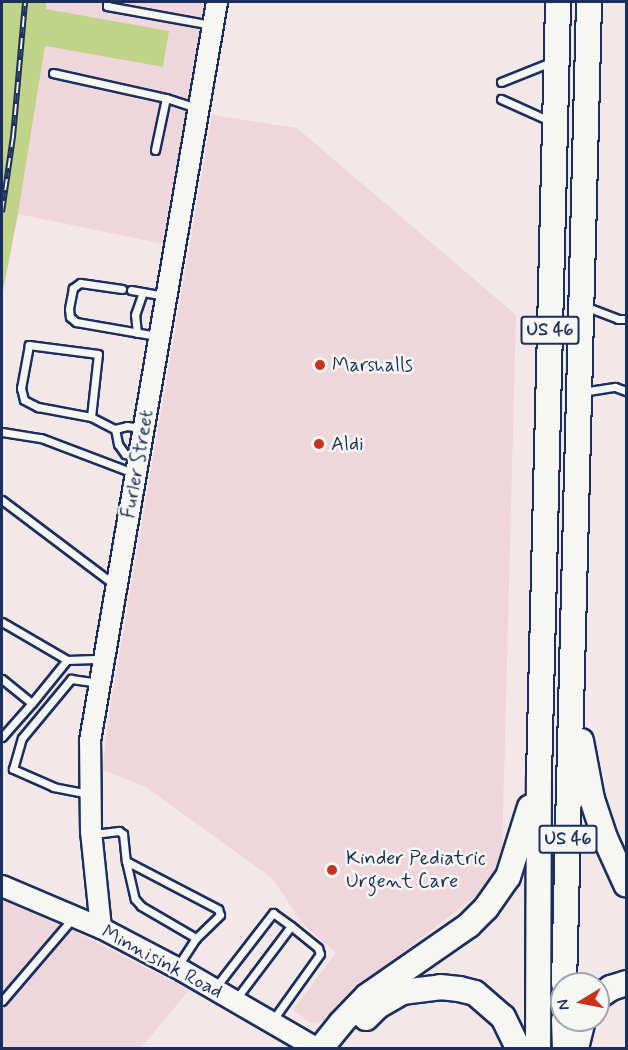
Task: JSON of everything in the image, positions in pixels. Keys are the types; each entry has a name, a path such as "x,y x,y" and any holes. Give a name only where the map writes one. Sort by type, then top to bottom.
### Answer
{"highway":[{"name":"US 46","path":"538,1048 539,776 558,2"},
{"name":"US 46","path":"564,972 589,2"},
{"path":"572,694 592,799 605,838 627,884"},
{"path":"321,1048 367,996 469,926 486,908 508,877 515,860 539,776"},
{"path":"610,989 627,983"},
{"path":"342,1048 366,1018 391,998 415,989 440,987 475,993 487,1001 503,1017 518,1048"},
{"path":"564,1032 565,1048"},
{"path":"576,1048 580,1032"}],"street":[{"name":"Furler Street","path":"101,928 91,834 90,741 217,2"},
{"name":"Minnisink Road","path":"2,886 101,928 214,989 316,1048"}],"lane":[{"path":"107,2 107,6 212,25"},
{"path":"501,82 556,60"},
{"path":"53,73 166,98 198,108"},
{"path":"155,150 166,98"},
{"path":"501,99 555,123"},
{"path":"122,289 80,283 73,288 69,313 76,322 159,337"},
{"path":"131,290 166,296"},
{"path":"137,333 135,315 143,292"},
{"path":"582,304 618,319 627,319"},
{"path":"91,417 98,354 29,345 21,388 24,400 38,407 91,417 115,429 127,426 144,429"},
{"path":"579,393 615,387 627,391"},
{"path":"115,429 118,444 137,466"},
{"path":"2,432 41,438 137,466"},
{"path":"2,500 117,586"},
{"path":"2,622 67,660 104,659"},
{"path":"2,737 67,660"},
{"path":"2,679 32,703"},
{"path":"89,794 54,787 14,769 22,738 71,679 100,683"},
{"path":"91,834 119,831 123,834 126,861 135,899 141,906 196,938"},
{"path":"126,861 218,909 220,915 196,938 176,968"},
{"path":"214,989 273,913 318,948 320,954 270,1023"},
{"path":"2,1001 74,917"},
{"path":"234,1001 291,926"}],"shaded area":[{"path":"46,2 205,2 164,244 18,214 45,46 163,67 169,31 45,9"},
{"path":"212,115 297,128 516,315 502,854 487,887 371,977 327,1019 317,1023 309,1022 293,1010 336,953 302,923 273,879 146,787 103,770 107,726"},
{"path":"2,900 78,933 189,990 141,1048 2,1048"}],"green space":[{"path":"2,2 46,2 46,9 169,31 163,67 45,46 18,214 2,296"}],"railway":[{"path":"2,212 13,137 25,2"}],"place":[{"name":"Marshalls","path":"320,365"},
{"name":"Aldi","path":"319,444"},
{"name":"Kinder Pediatric Urgent Care","path":"332,870"}]}
